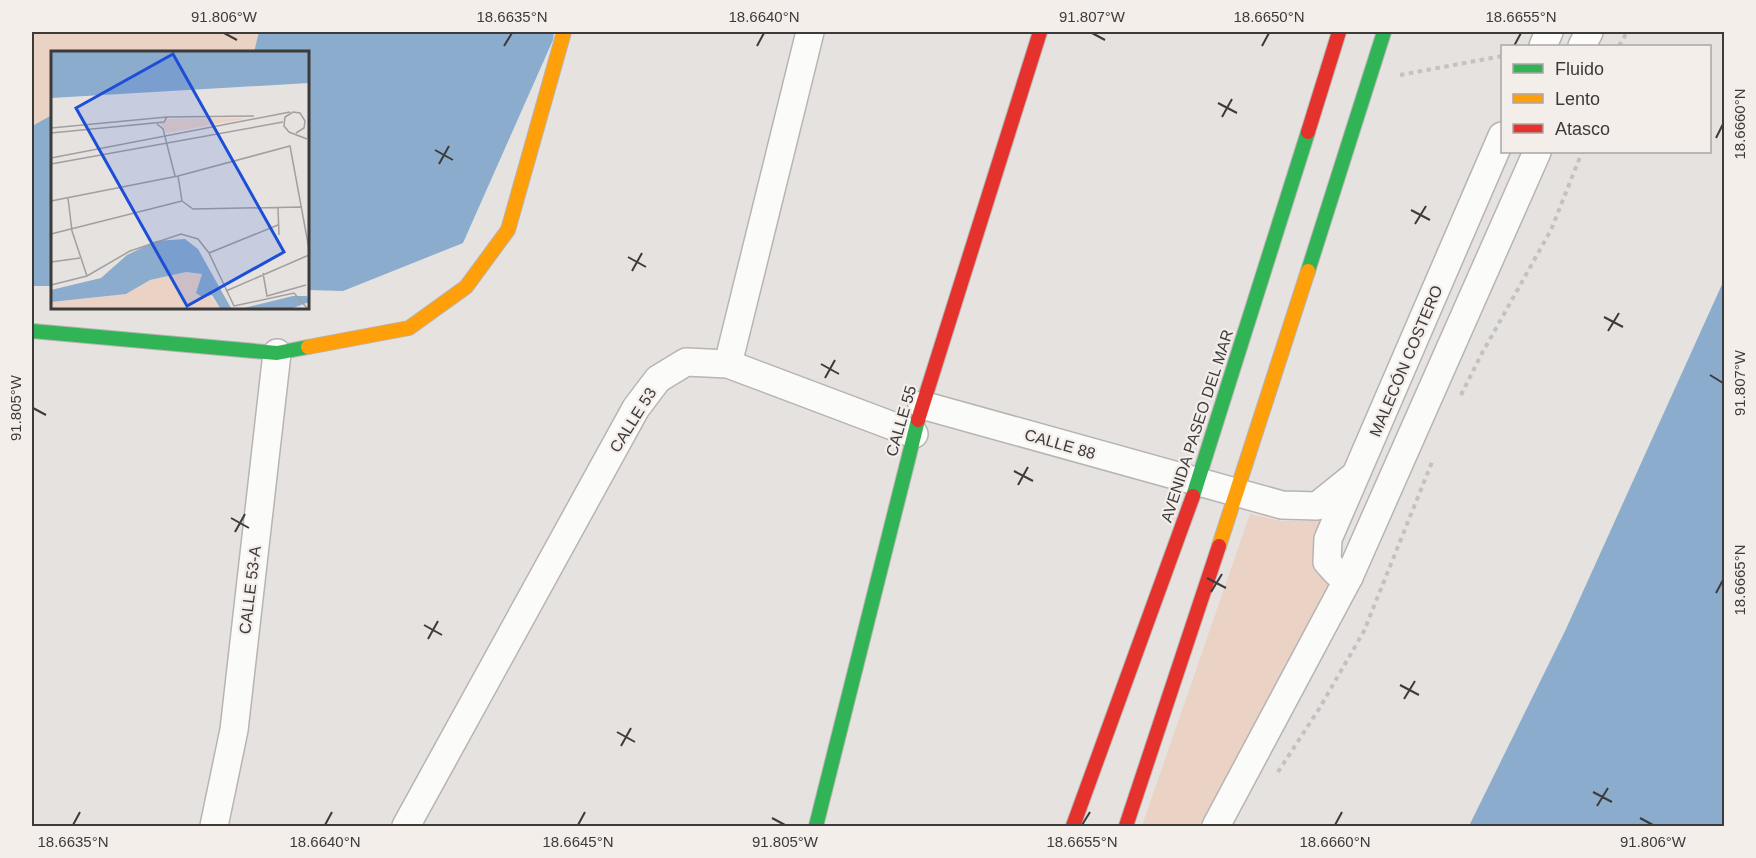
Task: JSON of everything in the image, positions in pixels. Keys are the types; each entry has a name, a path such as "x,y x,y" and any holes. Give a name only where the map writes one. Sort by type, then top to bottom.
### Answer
{"street":[{"path":"32,331 277,353 409,328 466,287 508,230 564,32"},
{"path":"810,32 728,364 914,434"},
{"name":"CALLE 55","path":"816,826 922,405 1040,32"},
{"name":"AVENIDA PASEO DEL MAR","path":"1073,826 1198,483 1339,32"},
{"path":"1126,826 1270,392 1384,32"},
{"name":"MALECÓN COSTERO","path":"1349,577 1337,573 1327,562 1328,539 1501,140"},
{"name":"MALECÓN COSTERO","path":"1216,826 1349,577 1537,153"},
{"path":"1482,182 1518,196"},
{"name":"CALLE 53-A","path":"214,826 234,730 277,353"},
{"name":"CALLE 53","path":"406,826 636,408 658,379 686,362 728,364"},
{"name":"CALLE 88","path":"922,405 1282,506 1317,506 1358,473"}],"path":[{"path":"1369,81 1501,56"},
{"path":"1458,403 1481,355 1551,230 1582,153"},
{"path":"1274,778 1319,709 1364,632 1435,454"}],"shaded area":[{"path":"32,32 259,32 254,51 51,51 51,116 32,126"},
{"path":"1335,510 1317,564 1331,587 1202,826 1142,826 1250,514 1281,521 1310,521"}],"water":[{"path":"259,32 554,32 553,40 463,243 343,291 309,290 309,51 254,51"},
{"path":"51,116 51,286 32,286 32,126"},
{"path":"1724,280 1724,826 1469,826 1566,629"}],"traffic: fast":[{"path":"1308,271 1384,32"},
{"path":"1193,496 1308,132"},
{"path":"32,331 277,353 308,347"},
{"path":"816,826 918,420"}],"traffic: slow":[{"path":"308,347 409,328 466,287 508,230 564,32"},
{"path":"1219,546 1308,271"}],"traffic: jam":[{"path":"918,420 1040,32"},
{"path":"1308,132 1339,32"},
{"path":"1073,826 1193,496"},
{"path":"1126,826 1219,546"}]}
